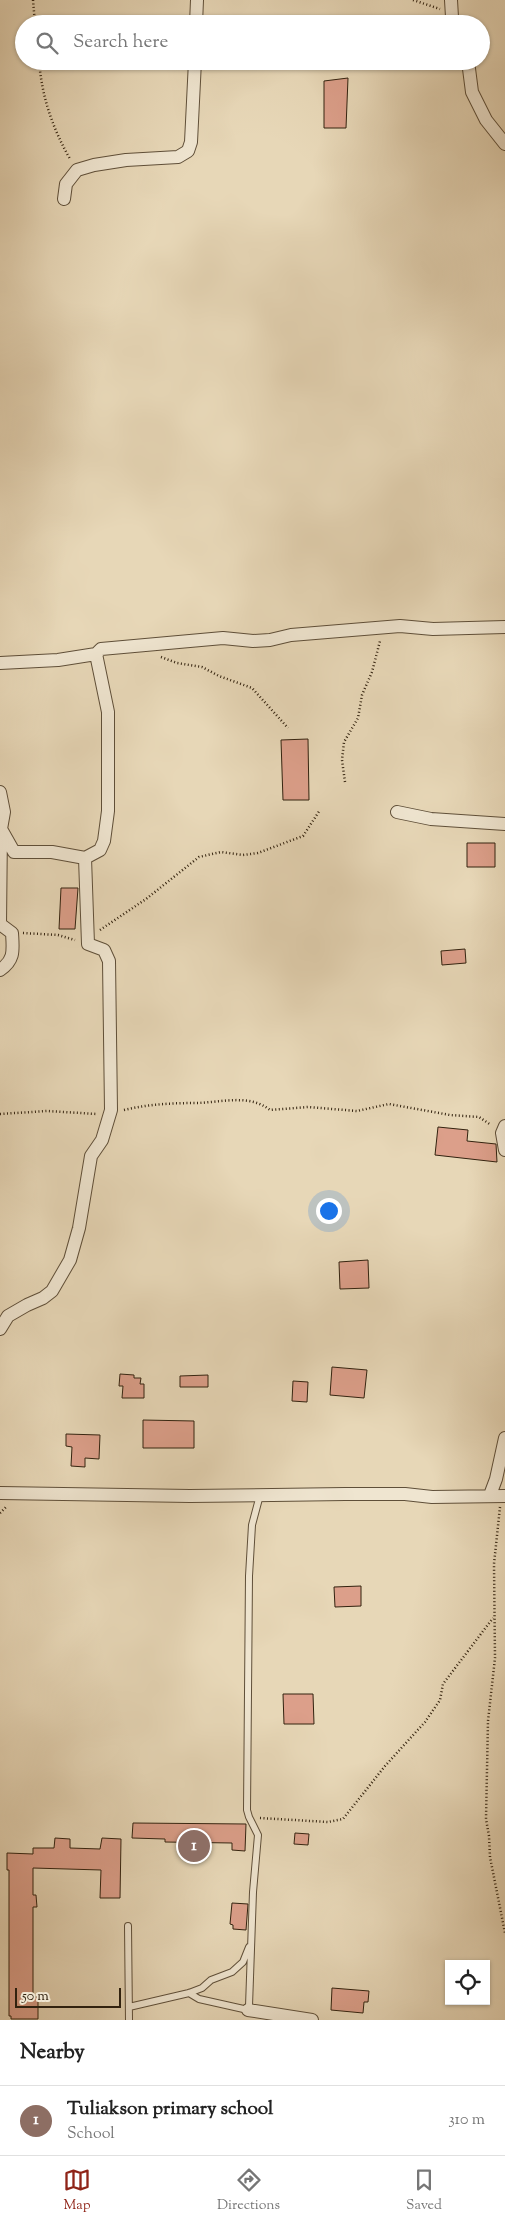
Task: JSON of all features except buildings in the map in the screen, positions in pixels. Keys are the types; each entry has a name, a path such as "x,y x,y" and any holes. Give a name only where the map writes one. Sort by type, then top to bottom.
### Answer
{"street":[{"path":"196,15 197,0"},
{"path":"451,0 452,15"},
{"path":"64,199 66,184 77,170 126,160 178,157 188,151 191,142 195,70"},
{"path":"469,70 472,92 486,120 505,144"},
{"path":"0,663 58,660 96,654 101,649 223,638 270,640 291,635 400,626 433,629 505,627"},
{"path":"1,829 14,852 52,852 85,858 100,850 104,841 108,811 108,712 96,654"},
{"path":"0,792 4,812 1,829 0,924 12,933 13,954 11,961 0,970"},
{"path":"397,812 431,818 505,824"},
{"path":"0,1329 8,1316 43,1298 52,1291 70,1260 80,1228 91,1156 102,1140 109,1115 112,1098 109,960 104,950 88,944 85,858"},
{"path":"504,1130 505,1150"},
{"path":"0,1492 190,1496 406,1494 432,1497 499,1495 496,1479 505,1438"},
{"path":"248,2010 312,2020"}],"lane":[{"path":"189,1993 199,1999 248,2010 258,1835 249,1817 249,1576 252,1525 260,1495"},
{"path":"128,1926 129,2020"},
{"path":"129,2007 189,1993 202,1988 212,1980 232,1972 243,1962 251,1943"}],"path":[{"path":"33,0 34,15"},
{"path":"414,0 444,11 448,15"},
{"path":"40,70 47,111 56,135 77,170"},
{"path":"345,782 342,754 344,742 358,718 362,695 376,658 383,627"},
{"path":"153,655 177,663 202,666 219,676 252,688 288,728"},
{"path":"12,933 58,934 88,944 94,935 107,924 118,919 199,857 221,852 243,855 264,851 303,836 320,810"},
{"path":"0,1114 47,1111 109,1115 107,1115 144,1105 236,1100 264,1105 270,1110 308,1108 357,1111 389,1104 450,1115 479,1117 504,1130"},
{"path":"499,1495 494,1564 495,1658 488,1721 486,1819 490,1857 505,1933"},
{"path":"249,1817 328,1822 343,1819 385,1766 425,1722 440,1700 443,1684 494,1617"}],"place":[{"name":"Tuliakson primary school","path":"194,1846"}]}
